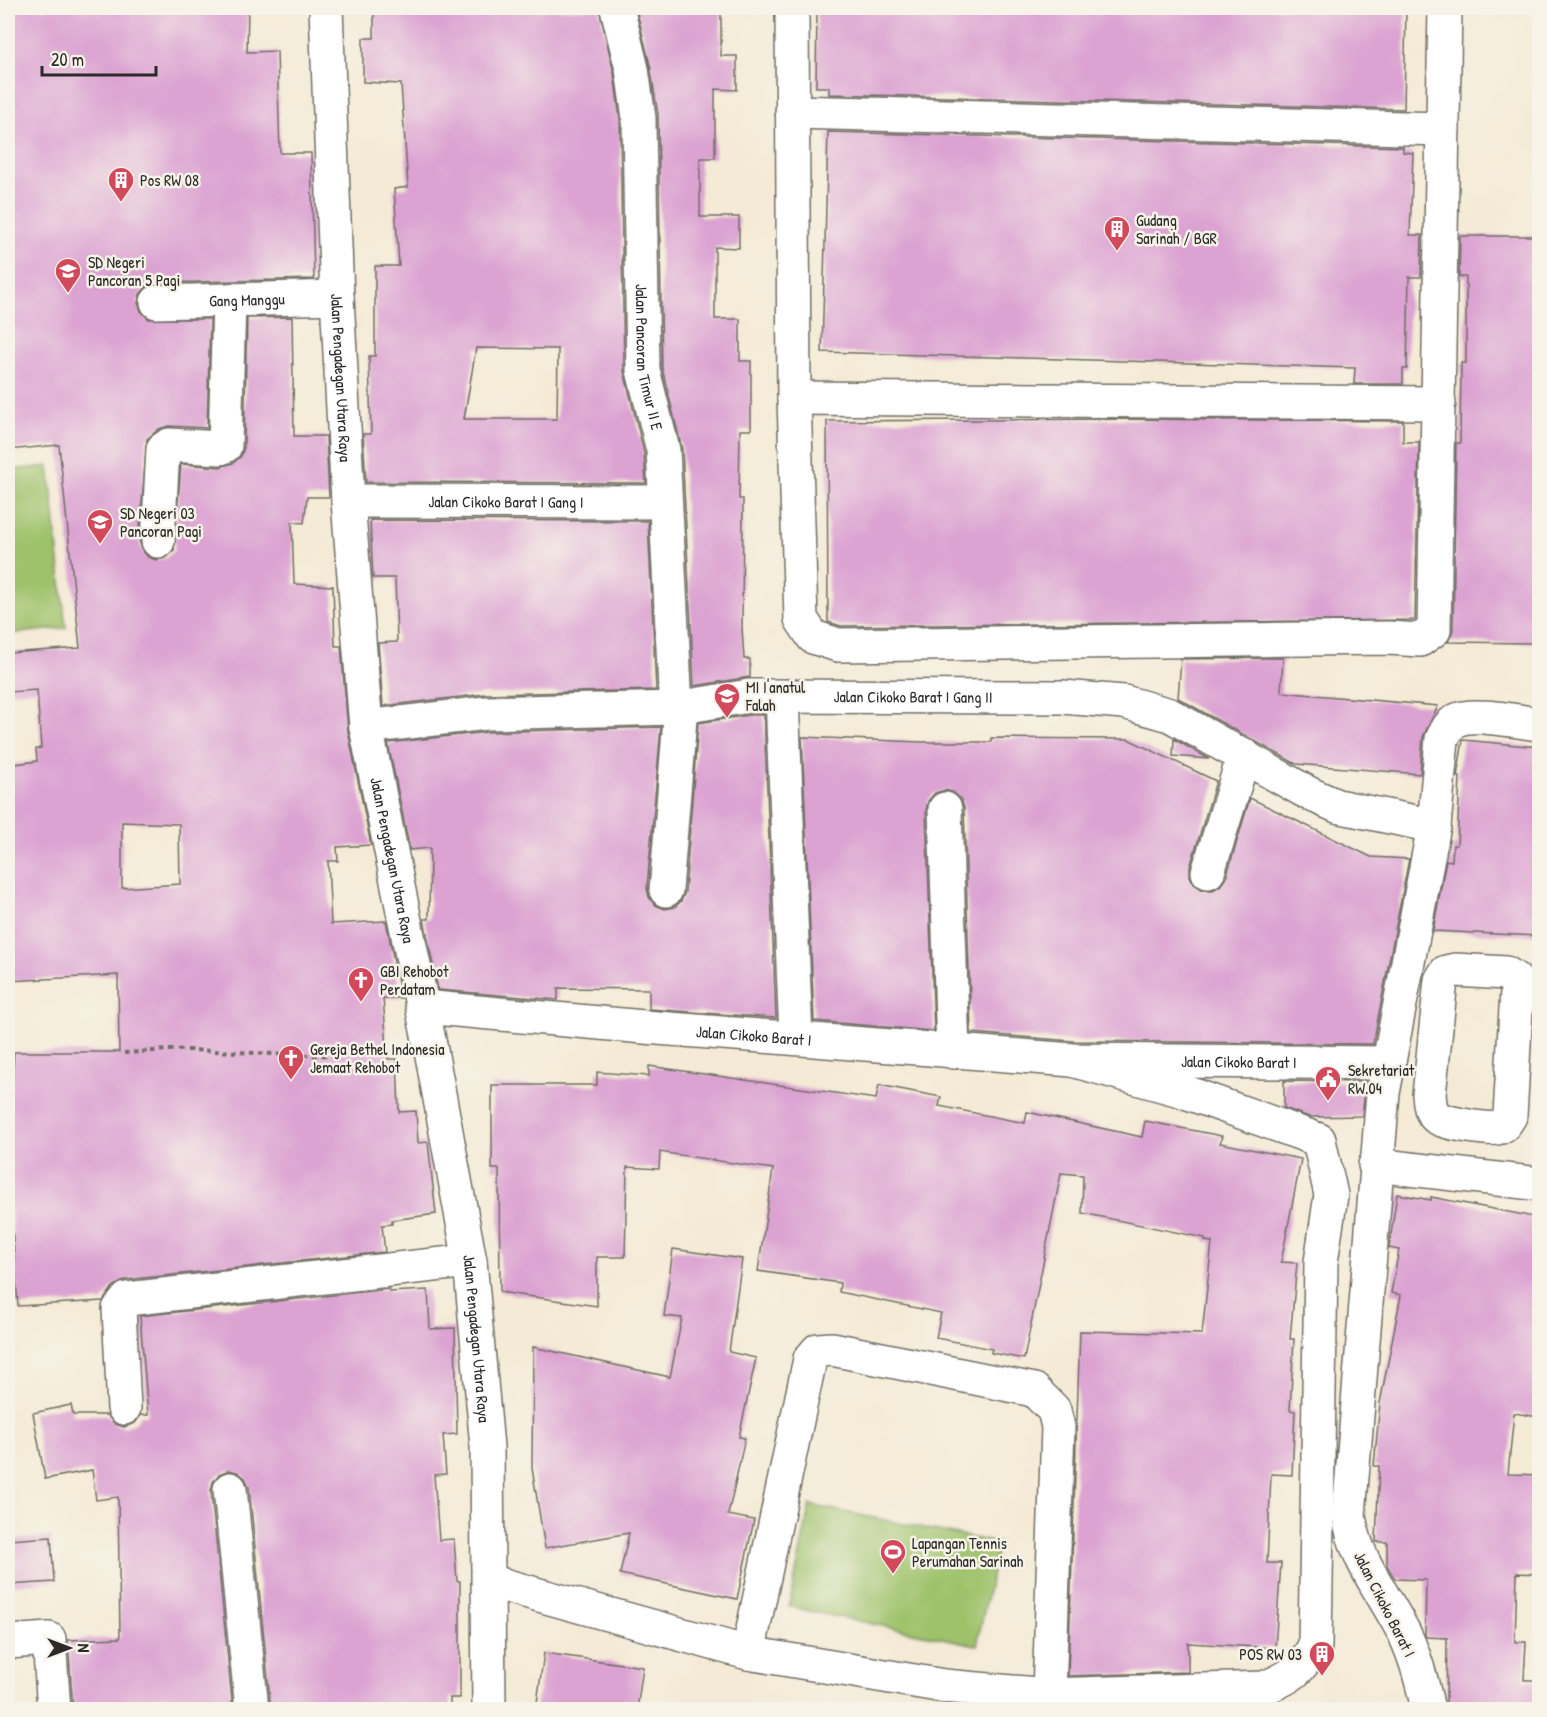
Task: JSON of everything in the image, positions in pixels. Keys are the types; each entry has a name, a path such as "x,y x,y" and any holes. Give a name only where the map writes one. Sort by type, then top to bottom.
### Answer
{"street":[{"name":"Jalan Pengadegan Utara Raya","path":"326,8 337,297 348,501 366,727 423,1006 470,1261 487,1447 489,1710"},
{"name":"Jalan Pancoran Timur II E","path":"617,8 632,69 638,110 643,370 661,442 678,707 666,890"},
{"path":"792,8 794,398 801,619 813,637 838,645 1389,638 1420,640 1434,630 1445,8"},
{"path":"792,112 1443,129"},
{"name":"Gang Manggu","path":"157,302 229,302 337,297"},
{"path":"158,541 163,449 170,445 221,448 225,446 229,302"},
{"path":"794,398 1439,403"},
{"name":"Jalan Cikoko Barat I Gang I","path":"348,501 664,502"},
{"name":"Jalan Cikoko Barat I Gang II","path":"366,727 486,713 678,707 749,696 1063,697 1124,702 1170,714 1310,794 1337,806 1434,826"},
{"path":"782,697 796,1038"},
{"path":"1429,1095 1386,1078 1434,826 1442,739 1447,727 1458,719 1473,718 1539,724"},
{"path":"1208,872 1244,755"},
{"path":"945,809 953,1052"},
{"path":"1455,970 1506,973 1515,979 1517,991 1510,1116 1506,1123 1497,1128 1446,1122 1435,1116 1429,1095 1441,980 1446,972 1455,970"},
{"name":"Jalan Cikoko Barat I","path":"423,1006 953,1052 1386,1078 1376,1165 1349,1515 1352,1536 1362,1562 1405,1636 1424,1687 1428,1710"},
{"path":"489,1581 748,1653 944,1686 1049,1695 1264,1688 1286,1679 1301,1668 1315,1646 1321,1262 1330,1195 1318,1140 1180,1090 1072,1060"},
{"path":"1376,1165 1539,1184"},
{"path":"124,1408 119,1309 127,1299 470,1261"},
{"path":"748,1653 810,1359 818,1350 832,1349 1034,1390 1054,1410 1058,1427 1049,1695"},
{"path":"230,1489 252,1710"},
{"path":"8,1642 48,1639 54,1710"}],"path":[{"path":"124,1053 187,1050 272,1056 335,1056 430,1045"}],"green space":[{"path":"49,466 66,628 8,634 8,470"},
{"name":"Lapangan Tennis Perumahan Sarinah","path":"810,1505 998,1543 977,1645 789,1607"}],"building":[{"path":"8,8 248,8 247,52 277,51 280,153 311,153 314,279 156,283 147,286 140,294 138,303 141,311 149,319 210,319 207,428 169,426 159,429 147,439 139,540 142,550 148,557 156,560 166,558 174,551 181,464 220,467 233,463 241,456 244,447 247,318 292,317 294,436 326,436 329,497 307,497 304,523 292,522 294,584 333,586 335,646 341,646 348,731 371,845 337,847 338,861 328,861 331,924 386,921 401,998 383,998 388,1059 397,1059 399,1112 416,1111 418,1143 428,1142 436,1214 392,1220 392,1224 382,1225 385,1252 125,1280 113,1287 103,1301 18,1306 11,1211 8,1211 8,1091 12,1091 14,1052 119,1052 118,975 8,981 8,765 37,761 36,749 41,748 37,690 8,692 8,653 80,648 59,445 8,450","holes":["122,822 179,824 180,884 122,888"]},
{"path":"374,8 495,8 495,11 599,8 614,73 620,119 624,371 644,453 646,483 366,482 363,434 371,434 369,356 375,356 375,266 399,266 394,189 408,187 401,84 363,82 363,38 374,38","holes":["476,348 558,349 557,419 464,419"]},
{"path":"636,8 721,8 721,56 737,56 737,90 715,89 715,158 700,158 700,217 739,217 739,248 715,247 715,319 740,319 740,361 751,361 751,430 740,430 739,499 743,499 742,628 744,659 750,659 750,677 694,686 682,449 662,368 658,115 650,65"},
{"path":"817,8 1406,8 1404,109 829,94 829,87 816,87"},
{"name":"Gudang Sarinah / BGR","path":"828,132 1403,147 1403,152 1413,153 1410,235 1422,235 1421,277 1409,277 1407,369 1403,369 1403,384 1354,384 1355,368 822,352"},
{"path":"1460,236 1539,236 1539,643 1448,642 1453,630 1456,443 1460,443 1461,363 1466,363 1466,277 1459,277"},
{"path":"1119,419 1403,421 1403,442 1419,442 1415,620 841,626 828,622 827,421"},
{"path":"370,520 648,521 656,690 485,694 383,706 378,643 397,642 395,578 373,578"},
{"path":"1283,658 1281,692 1438,706 1423,737 1420,774 1296,764 1178,698 1181,659"},
{"path":"764,715 776,1018 649,1009 649,989 558,988 558,1000 438,990 424,919 429,919 430,848 410,850 388,743 487,732 661,727 647,888 649,897 655,905 665,909 675,907 685,892 698,723"},
{"path":"802,737 920,742 991,742 991,738 1128,739 1216,781 1190,867 1190,876 1194,884 1203,890 1213,890 1220,886 1226,878 1250,798 1371,857 1409,859 1373,1044 1073,1041 971,1033 964,808 961,799 953,792 945,790 935,793 928,801 926,810 934,1031 814,1021"},
{"path":"1174,739 1209,759 1173,756"},
{"path":"1463,740 1539,747 1539,936 1433,931 1446,860 1452,861 1453,845 1457,845 1460,777 1457,777"},
{"path":"649,1066 876,1099 879,1085 941,1097 939,1106 1025,1123 1027,1112 1142,1137 1145,1121 1222,1136 1220,1143 1301,1159 1281,1262 1297,1263 1290,1339 1294,1339 1290,1410 1295,1411 1292,1475 1271,1474 1267,1563 1281,1563 1275,1648 1188,1643 1188,1672 1068,1676 1080,1331 1202,1334 1212,1242 1205,1241 1205,1238 1082,1213 1083,1175 1061,1173 1024,1359 991,1353 992,1349 936,1338 941,1313 839,1292 840,1283 758,1271 773,1169 660,1152 659,1169 627,1167 625,1257 597,1257 597,1306 500,1292 499,1169 492,1169 492,1085 597,1085 597,1072 649,1076"},
{"name":"Sekretariat RW.04","path":"1284,1081 1366,1082 1362,1116 1309,1117 1284,1108"},
{"path":"1397,1194 1431,1200 1431,1197 1539,1218 1539,1417 1514,1413 1508,1474 1539,1475 1539,1574 1517,1573 1515,1642 1526,1642 1524,1680 1539,1680 1539,1710 1446,1710 1447,1638 1426,1637 1426,1580 1395,1579 1387,1565 1387,1542 1376,1542 1379,1466 1374,1466 1380,1403 1401,1295 1391,1293 1399,1250 1389,1248"},
{"path":"673,1249 742,1259 729,1352 756,1358 739,1437 745,1438 728,1515 754,1520 737,1599 620,1574 629,1533 545,1548 532,1468 533,1347 670,1377 682,1318 664,1316"},
{"path":"389,1289 389,1292 428,1290 430,1329 455,1328 457,1434 443,1435 446,1474 434,1475 439,1540 454,1539 457,1581 460,1581 460,1698 450,1698 450,1710 271,1710 249,1487 245,1478 229,1470 219,1474 213,1482 211,1491 233,1710 73,1710 68,1640 120,1638 118,1497 96,1500 92,1470 45,1479 33,1413 71,1405 73,1415 107,1415 115,1424 124,1427 135,1423 141,1415 148,1415 140,1316"},
{"path":"51,1537 54,1582 8,1585 8,1540"},
{"path":"544,1653 643,1667 637,1710 536,1710"}],"place":[{"name":"Pos RW 08","path":"121,203"},
{"name":"Gudang Sarinah / BGR","path":"1117,252"},
{"name":"SD Negeri Pancoran 5 Pagi","path":"68,294"},
{"name":"SD Negeri 03 Pancoran Pagi","path":"100,545"},
{"name":"MI I'anatul Falah","path":"727,719"},
{"name":"GBI Rehobot Perdatam","path":"361,1003"},
{"name":"Gereja Bethel Indonesia Jemaat Rehobot","path":"291,1081"},
{"name":"Sekretariat RW.04","path":"1328,1102"},
{"name":"Lapangan Tennis Perumahan Sarinah","path":"893,1575"},
{"name":"POS RW 03","path":"1322,1677"}]}
